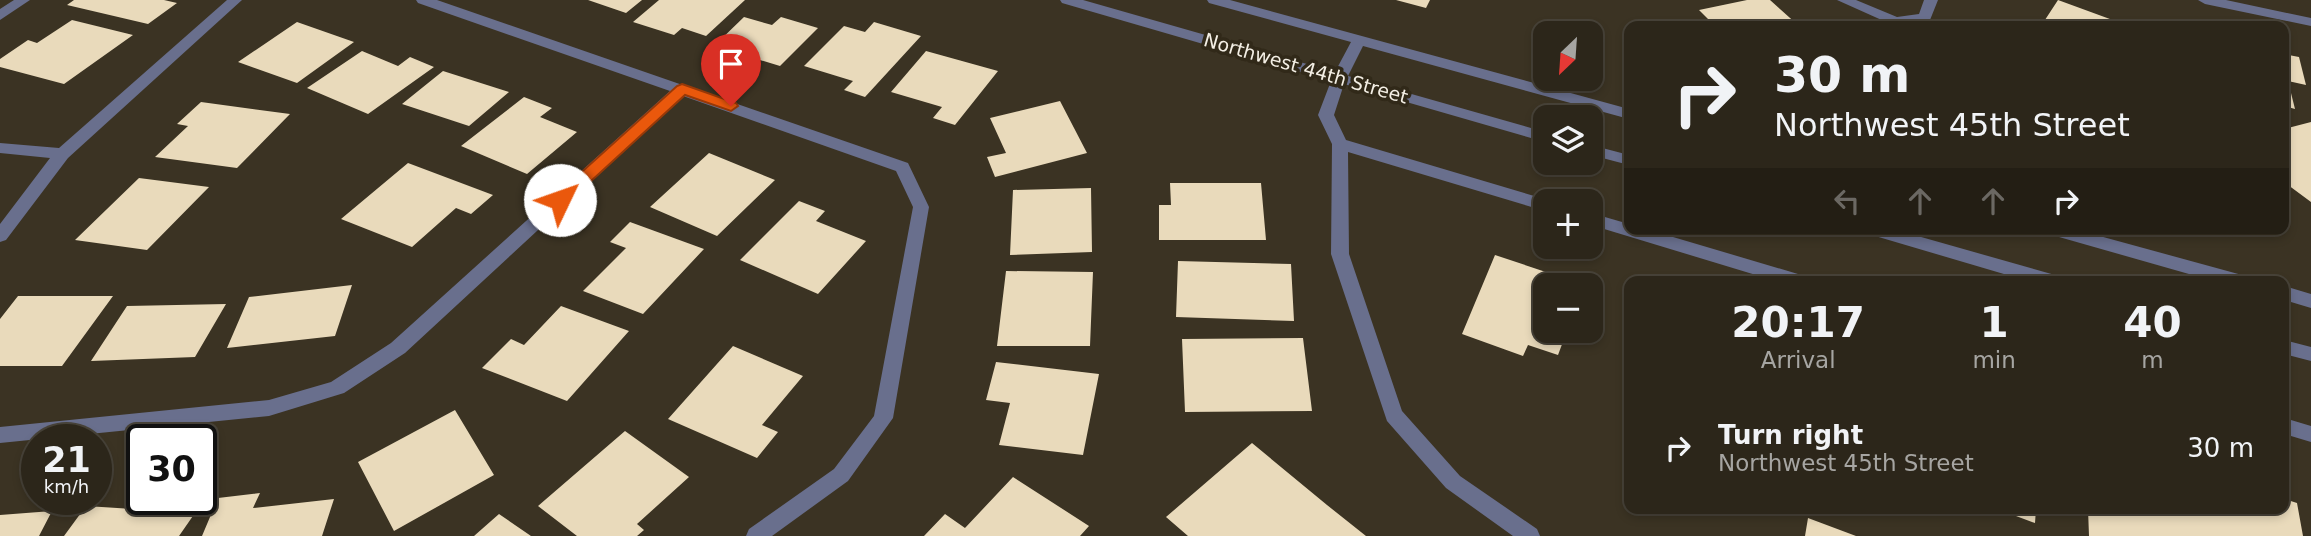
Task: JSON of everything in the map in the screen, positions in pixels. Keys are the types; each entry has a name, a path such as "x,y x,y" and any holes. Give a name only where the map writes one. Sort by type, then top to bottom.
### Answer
{"street":[{"path":"0,16 23,0"},
{"path":"0,236 62,154 236,0"},
{"path":"423,0 902,167 921,207 883,418 841,475 756,536"},
{"name":"Northwest 44th Street","path":"1067,0 1533,133"},
{"name":"Northwest 44th Street","path":"1214,0 1624,113"},
{"path":"1844,0 1894,21"},
{"path":"1903,21 1925,18 1931,0"},
{"path":"2205,0 2311,22"},
{"path":"1359,40 1339,78 1326,115 1340,144 1340,254 1394,415 1453,482 1531,536"},
{"path":"0,435 269,408 337,388 398,348 682,89"},
{"path":"1340,144 1533,201"},
{"path":"0,148 62,154"},
{"path":"1603,152 1624,159"},
{"path":"1603,223 1624,229"},
{"path":"1645,235 1782,276"},
{"path":"1892,235 2035,276"},
{"path":"2073,235 2220,276"},
{"path":"2289,294 2311,301"},
{"path":"2289,348 2311,354"},
{"path":"2289,427 2311,434"}],"building":[{"path":"74,0 164,0 177,3 148,24 67,5"},
{"path":"588,0 642,0 626,13"},
{"path":"659,0 745,0 706,36 682,28 674,35 633,22"},
{"path":"1396,0 1430,0 1426,8"},
{"path":"1747,0 1770,0 1793,21 1710,21 1699,10"},
{"path":"2058,0 2115,21 2044,21"},
{"path":"744,17 772,25 781,17 818,28 780,66 714,46"},
{"path":"72,20 133,35 64,84 0,67 0,59 28,40 37,43"},
{"path":"297,22 354,42 297,83 238,62"},
{"path":"874,22 921,36 865,97 844,90 853,81 804,66 844,26 865,32"},
{"path":"362,51 398,66 410,57 434,67 368,114 307,88"},
{"path":"926,51 998,71 955,125 933,118 942,107 891,92"},
{"path":"2289,55 2299,57 2306,85 2289,81"},
{"path":"443,71 509,92 469,126 402,104"},
{"path":"2289,85 2295,109 2289,107"},
{"path":"524,97 552,108 540,117 577,132 527,174 461,146"},
{"path":"1060,101 1087,153 995,177 987,157 1006,153 990,118"},
{"path":"201,102 290,114 237,168 155,157 188,126 177,124"},
{"path":"2311,122 2311,202 2289,186 2289,128"},
{"path":"709,153 775,180 717,236 650,207"},
{"path":"408,163 493,195 471,214 456,208 412,247 341,219"},
{"path":"139,178 209,187 147,250 75,240"},
{"path":"1170,183 1261,183 1266,240 1159,240 1159,205 1171,205"},
{"path":"1091,188 1092,252 1010,255 1013,190"},
{"path":"799,201 825,211 816,221 866,241 818,294 740,260"},
{"path":"630,222 704,249 643,314 583,291 626,248 610,242"},
{"path":"1495,255 1549,273 1533,273 1533,343 1562,343 1558,355 1528,345 1523,356 1462,334"},
{"path":"1178,261 1291,264 1294,321 1176,317"},
{"path":"1006,271 1093,272 1090,346 997,346"},
{"path":"352,285 335,336 227,348 249,297"},
{"path":"18,296 113,296 62,366 0,366 0,319"},
{"path":"226,304 195,357 91,361 127,306"},
{"path":"561,306 629,331 567,401 482,368 511,339 524,345"},
{"path":"1303,338 1312,411 1185,412 1182,339"},
{"path":"733,346 803,376 762,425 778,432 757,458 668,419"},
{"path":"996,362 1099,374 1083,455 999,445 1010,403 986,400"},
{"path":"455,410 494,475 394,531 358,462"},
{"path":"625,431 689,477 637,524 644,530 637,536 577,536 538,506"},
{"path":"1252,443 1366,536 1188,536 1166,517"},
{"path":"1013,477 1089,526 1080,536 924,536 945,514 965,528"},
{"path":"260,493 253,508 334,499 322,536 202,536 211,515 217,515 218,498"},
{"path":"2289,501 2297,503 2303,536 2089,536 2088,514 2289,514"},
{"path":"112,508 126,509 126,515 194,515 179,536 64,536 79,515 112,515"},
{"path":"499,514 531,536 474,536"},
{"path":"2011,514 2036,514 2035,523"},
{"path":"0,515 50,515 39,536 0,536"},
{"path":"1808,518 1856,536 1805,536"}],"route":[{"path":"560,200 682,89 731,106"}]}
